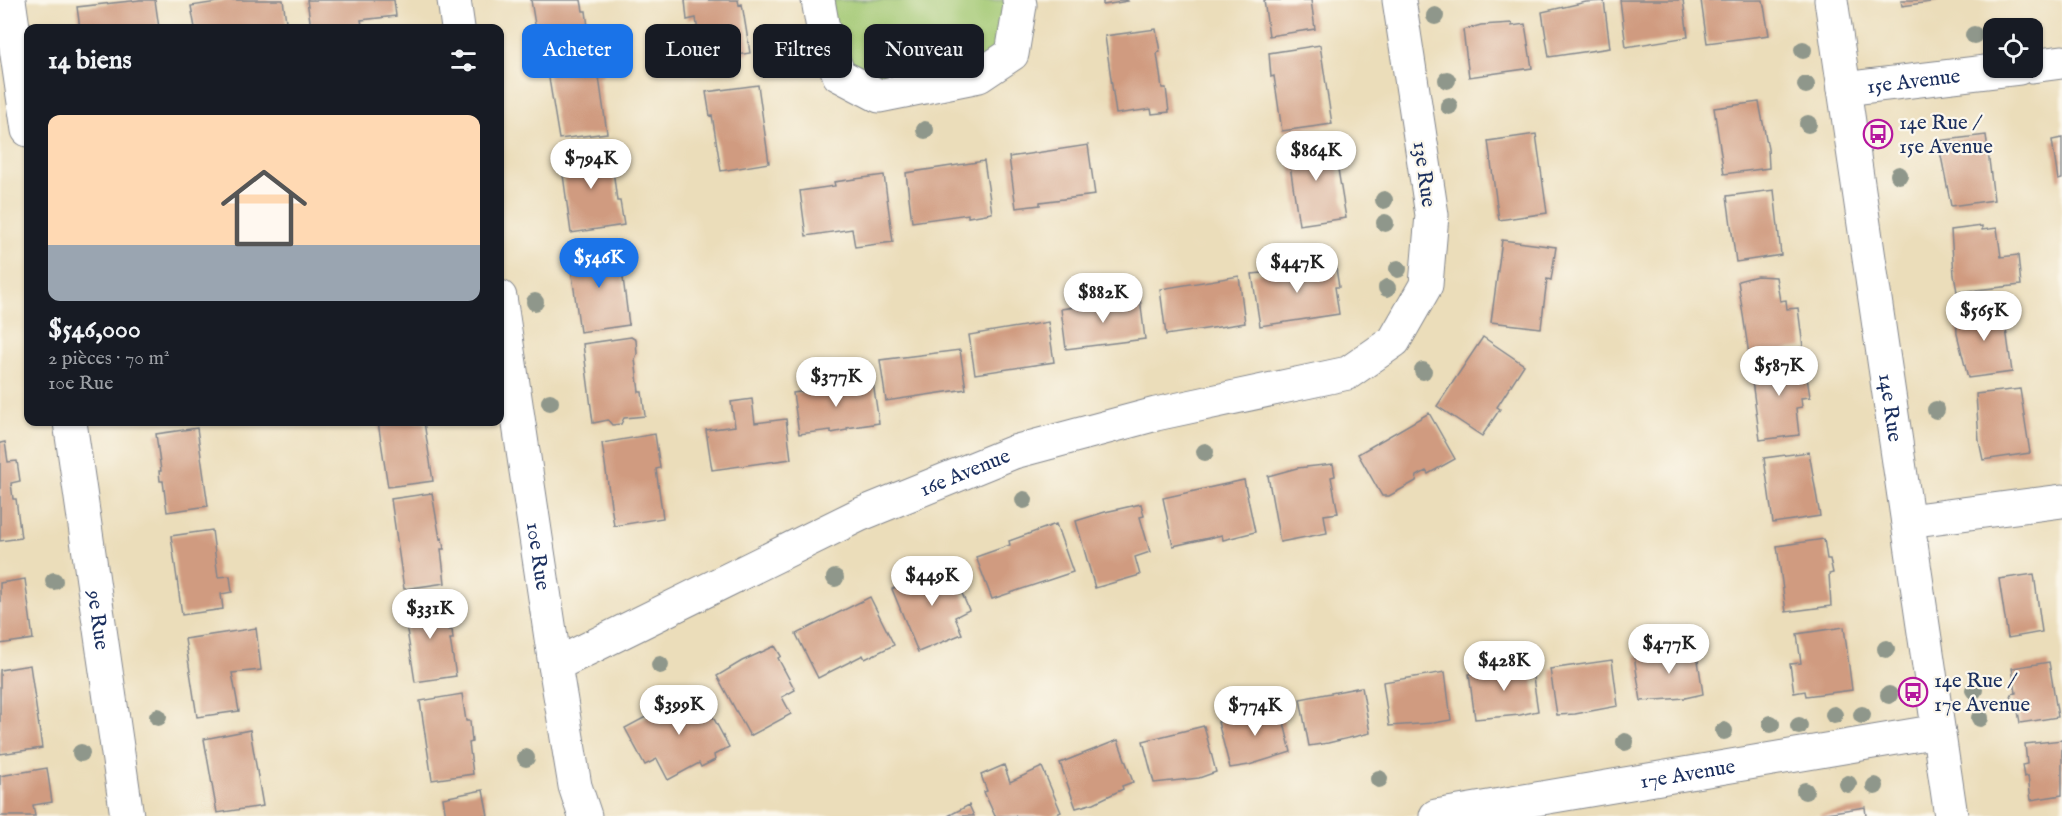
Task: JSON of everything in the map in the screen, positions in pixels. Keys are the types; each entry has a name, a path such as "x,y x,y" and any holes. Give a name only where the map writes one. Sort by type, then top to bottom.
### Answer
{"street":[{"path":"9,0 24,103"},
{"path":"453,0 457,24"},
{"path":"818,0 824,34 839,75 879,96 979,76 1012,54 1019,0"},
{"name":"13e Rue","path":"1394,341 1426,285 1431,215 1400,0"},
{"name":"14e Rue","path":"1831,0 1951,816"},
{"path":"2043,65 2062,62"},
{"name":"15e Avenue","path":"1844,89 1983,72"},
{"name":"10e Rue","path":"504,324 555,665 575,786 585,816"},
{"name":"16e Avenue","path":"555,665 859,515 1014,452 1156,414 1348,373 1394,341"},
{"name":"9e Rue","path":"71,426 127,816"},
{"path":"1908,521 2062,501"},
{"name":"17e Avenue","path":"1436,816 1938,731"}],"green space":[{"path":"818,0 1019,0 1012,54 984,63 984,24 864,24 864,78 936,78 879,96 847,79 852,78 852,24 827,24"}],"building":[{"path":"155,0 158,24 79,24 77,7"},
{"path":"230,0 283,0 286,24 194,24 191,6"},
{"path":"307,0 394,0 396,16 361,20 362,24 310,24"},
{"path":"531,0 581,0 583,11 586,11 588,24 535,24"},
{"path":"685,0 738,0 739,5 742,4 750,53 741,54 741,24 697,24 696,18 687,20"},
{"path":"1103,0 1127,0 1128,1 1103,5"},
{"path":"1264,0 1311,0 1315,29 1269,36"},
{"path":"1620,0 1683,0 1688,37 1626,47"},
{"path":"1701,0 1763,0 1769,35 1707,43"},
{"path":"1901,0 1937,0 1937,1 1902,6"},
{"path":"1604,1 1610,48 1549,57 1542,12 1586,2"},
{"path":"1512,23 1512,26 1525,24 1532,68 1469,77 1463,30 1481,25"},
{"path":"1156,29 1162,88 1166,88 1169,112 1152,114 1151,109 1116,114 1105,36"},
{"path":"1320,45 1332,124 1282,131 1274,76 1271,77 1269,53"},
{"path":"549,78 599,78 607,133 559,139"},
{"path":"758,85 769,163 721,171 706,92"},
{"path":"1759,102 1768,149 1769,168 1724,174 1714,108"},
{"path":"1536,134 1547,213 1499,220 1488,141"},
{"path":"1986,135 1994,200 1951,206 1938,141"},
{"path":"2062,138 2062,179 2058,180 2052,140"},
{"path":"1333,139 1346,218 1299,225 1287,146"},
{"path":"1088,145 1095,195 1040,202 1040,205 1016,208 1009,157"},
{"path":"610,146 617,201 620,201 624,225 571,233 560,153"},
{"path":"984,161 992,213 912,222 906,173"},
{"path":"884,175 893,242 855,247 852,229 806,236 800,191 835,186 834,182"},
{"path":"1774,190 1781,255 1736,262 1727,196"},
{"path":"1982,226 1982,230 1997,228 2001,257 2018,255 2021,285 1957,292 1951,230"},
{"path":"1502,240 1556,247 1551,280 1547,279 1541,328 1491,322"},
{"path":"621,246 629,325 580,332 569,253"},
{"path":"1335,262 1339,287 1335,287 1339,314 1260,326 1252,274 1308,269 1308,266"},
{"path":"1239,276 1245,323 1166,335 1160,289"},
{"path":"1757,276 1776,277 1780,301 1786,300 1787,309 1798,308 1803,347 1749,355 1738,281"},
{"path":"1140,298 1145,339 1066,349 1061,309"},
{"path":"2003,307 2012,372 1968,378 1957,334 1956,314"},
{"path":"1048,322 1054,362 975,374 969,335"},
{"path":"631,337 636,340 635,359 645,416 624,418 621,424 612,425 608,420 593,423 583,344"},
{"path":"1483,337 1524,365 1497,407 1500,409 1482,436 1437,406"},
{"path":"960,350 966,389 886,401 880,360"},
{"path":"1804,358 1810,397 1801,398 1802,407 1796,408 1799,435 1760,440 1750,366"},
{"path":"873,382 879,423 831,433 831,430 799,434 793,393"},
{"path":"2020,389 2030,453 1983,460 1979,441 1976,394"},
{"path":"752,399 755,423 786,419 791,459 712,470 706,430 735,426 731,402"},
{"path":"1429,413 1455,459 1428,474 1426,471 1417,476 1416,481 1389,496 1382,496 1358,454"},
{"path":"379,426 425,426 433,481 388,487"},
{"path":"197,428 208,506 167,512 163,481 160,481 159,471 161,471 156,434"},
{"path":"655,434 660,468 656,469 663,518 614,526 602,443"},
{"path":"5,442 8,462 17,461 20,481 11,483 13,499 16,499 21,538 0,541 0,443"},
{"path":"1809,452 1820,516 1773,523 1764,458"},
{"path":"1333,464 1335,476 1331,477 1338,513 1324,515 1327,533 1280,542 1268,476 1297,468"},
{"path":"1244,480 1255,532 1223,540 1222,535 1173,546 1163,498"},
{"path":"432,493 440,539 442,538 444,549 441,549 445,583 404,589 391,499"},
{"path":"1141,504 1144,516 1140,517 1150,552 1135,557 1140,575 1095,588 1076,521"},
{"path":"1056,524 1073,572 992,599 976,557 1010,545 1009,541"},
{"path":"212,530 218,577 230,576 232,592 221,594 223,609 182,615 171,536"},
{"path":"1824,539 1827,559 1830,559 1833,573 1829,574 1831,606 1786,612 1777,546"},
{"path":"954,564 959,575 955,577 969,610 955,617 962,634 918,652 892,589 919,576"},
{"path":"2034,574 2042,632 2008,638 1999,579"},
{"path":"25,579 33,639 0,644 0,583"},
{"path":"445,597 449,630 452,630 453,639 450,639 456,676 415,682 403,604"},
{"path":"870,597 894,645 865,659 863,655 818,678 796,634"},
{"path":"1844,627 1852,690 1806,696 1805,691 1794,693 1790,664 1801,663 1797,634"},
{"path":"256,628 261,670 232,673 239,711 197,717 185,639"},
{"path":"775,646 781,656 778,658 795,690 782,697 791,714 750,736 717,676 742,661"},
{"path":"1696,647 1703,694 1685,698 1641,701 1634,656"},
{"path":"1612,660 1618,706 1557,715 1550,669"},
{"path":"2049,662 2058,717 2020,723 2017,705 2013,705 2011,694 2016,693 2012,668"},
{"path":"1531,664 1538,711 1475,719 1469,674"},
{"path":"30,665 42,748 0,754 0,670"},
{"path":"1445,672 1451,720 1389,726 1383,682"},
{"path":"1362,687 1370,733 1309,746 1300,699"},
{"path":"698,689 729,747 714,755 715,760 701,767 699,763 668,780 657,759 645,765 625,728"},
{"path":"462,694 466,721 470,721 472,742 469,743 473,774 432,780 420,701"},
{"path":"1280,706 1291,752 1249,765 1230,768 1218,722"},
{"path":"1204,726 1216,772 1199,778 1154,783 1143,741"},
{"path":"250,730 263,806 217,813 204,739"},
{"path":"1118,740 1133,782 1094,803 1076,808 1060,763"},
{"path":"2062,740 2062,795 2031,800 2028,776 2024,777 2022,765 2027,764 2025,744"},
{"path":"1004,765 1010,782 1042,767 1061,812 1052,816 995,816 984,792 987,791 981,775"},
{"path":"47,768 52,802 33,805 35,816 0,816 0,776"},
{"path":"483,790 488,816 446,816 443,798"},
{"path":"969,805 974,816 948,816"},
{"path":"1865,807 1866,816 1820,816 1820,814"}],"place":[{"name":"14e Rue / 15e Avenue","path":"1878,134"},
{"name":"14e Rue / 17e Avenue","path":"1913,692"}]}
